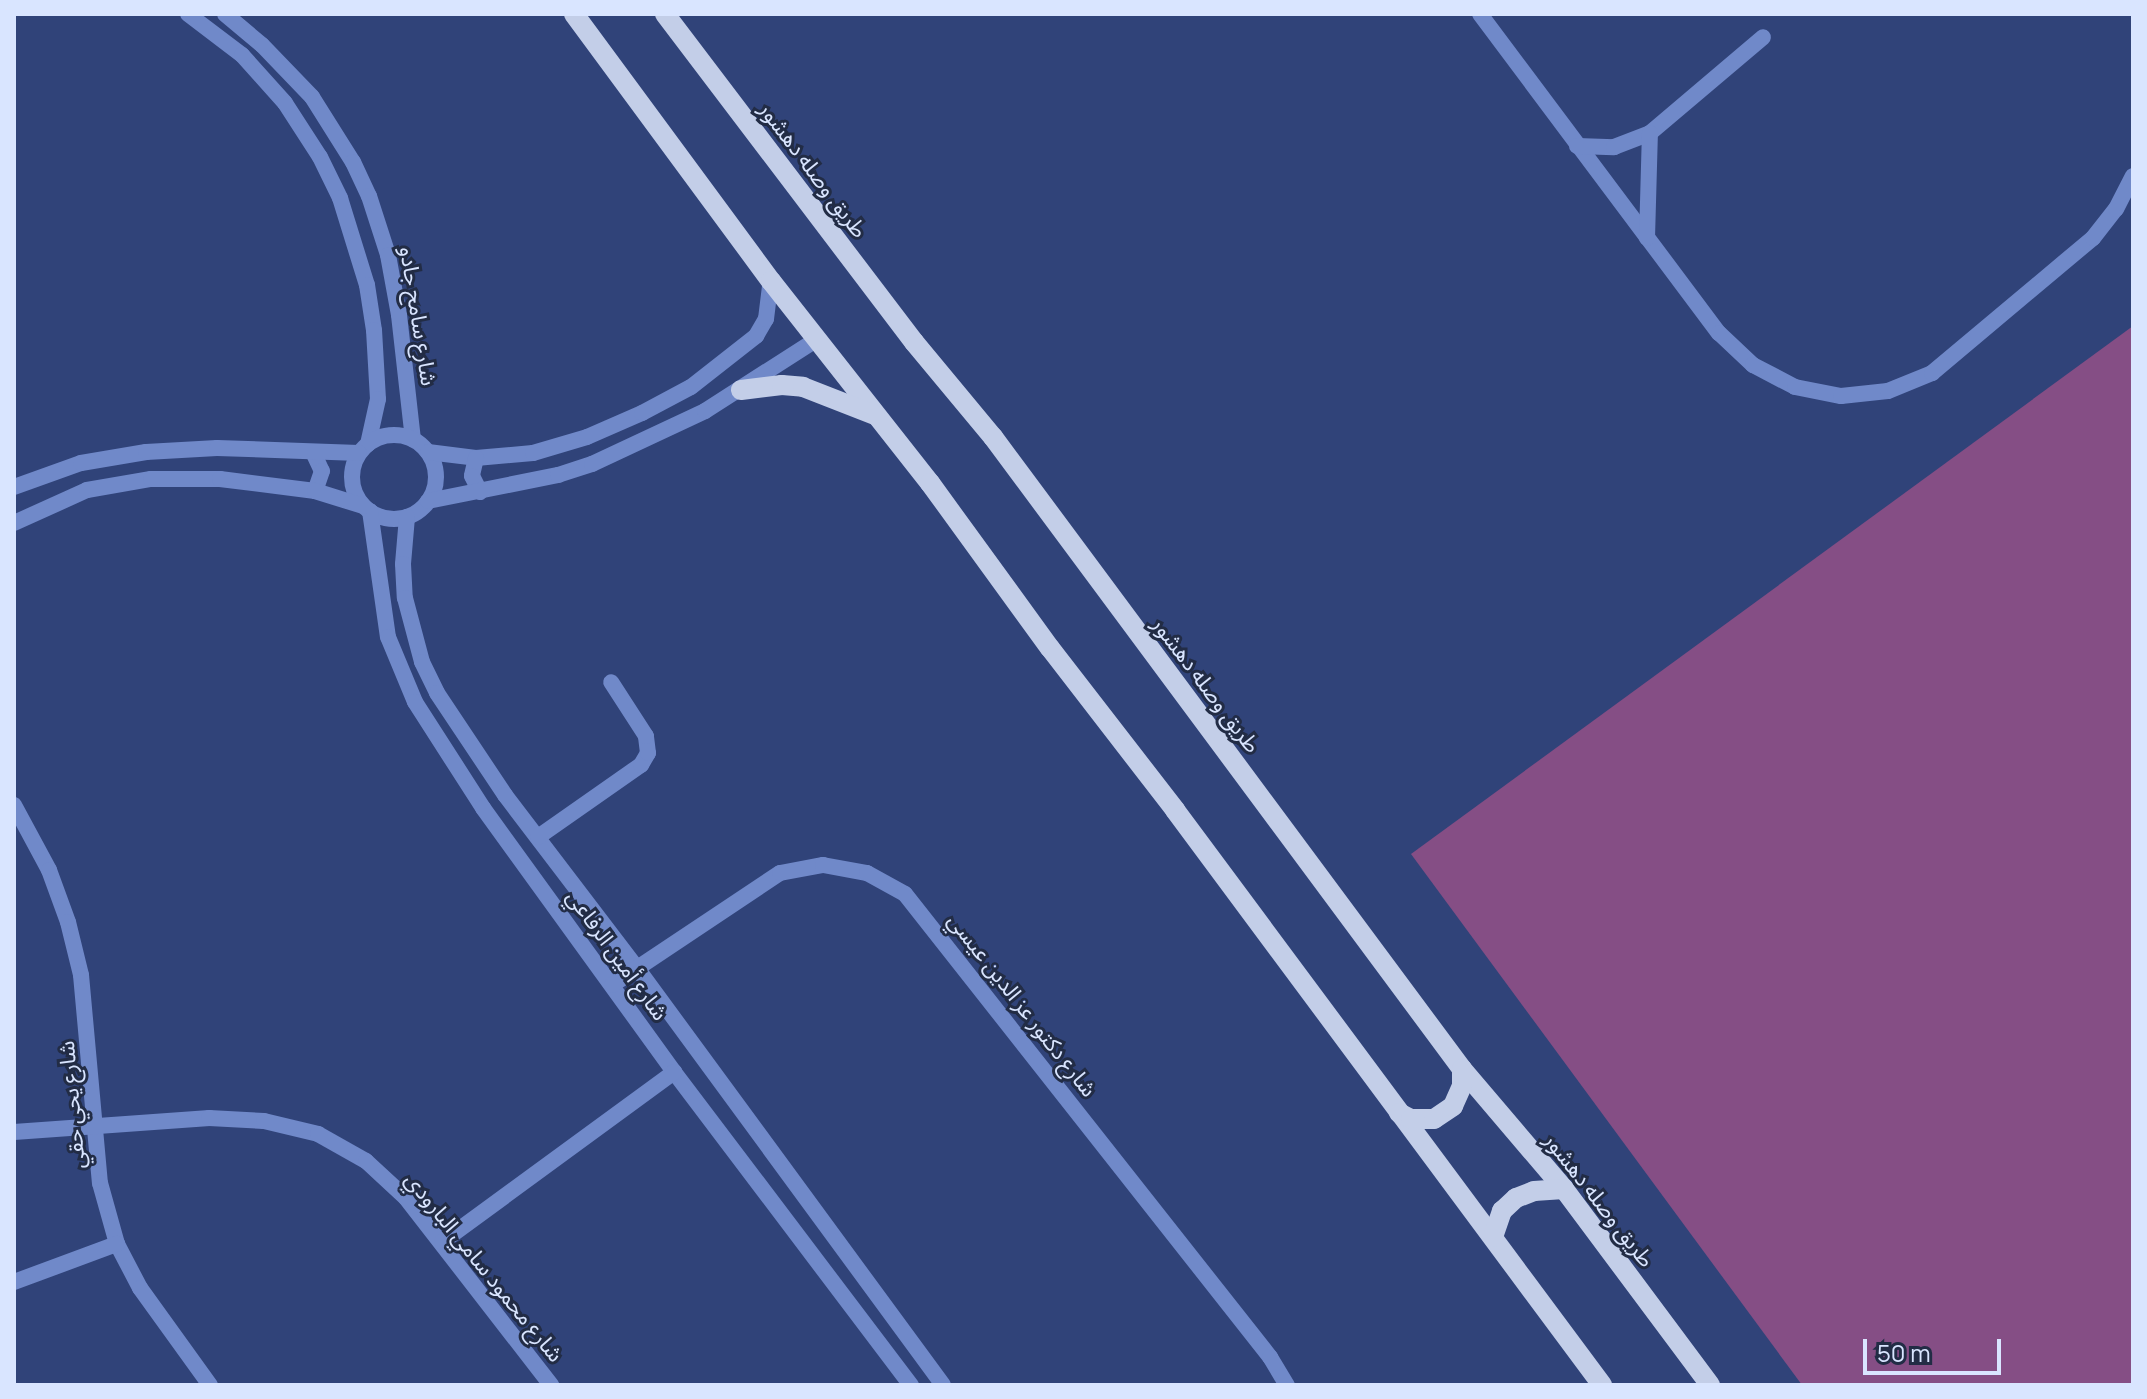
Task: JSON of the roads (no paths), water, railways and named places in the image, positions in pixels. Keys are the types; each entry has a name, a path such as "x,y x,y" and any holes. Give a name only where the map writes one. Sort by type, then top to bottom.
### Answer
{"main road":[{"path":"574,14 771,281 880,417 1602,1385"},
{"name":"طريق وصله دهشور","path":"665,14 914,342 993,437 1462,1069 1564,1189 1710,1385"},
{"path":"741,390 772,385 803,387 880,417"},
{"path":"1399,1113 1411,1119 1434,1119 1453,1106 1462,1086 1462,1069"},
{"path":"1493,1237 1502,1211 1516,1198 1534,1191 1564,1189"}],"street":[{"name":"شارع سامح جادو","path":"188,14 242,55 279,95 304,129 340,198 359,256 374,330 378,399 364,448"},
{"name":"شارع سامح جادو","path":"225,14 262,45 312,97 353,162 369,196 394,285 413,439"},
{"path":"1480,14 1719,333 1753,365 1795,387 1841,396 1888,391 1932,373 2093,238 2116,209 2133,176"},
{"path":"1577,146 1614,147 1650,133 1763,37"},
{"path":"1647,238 1650,133"},
{"path":"428,452 476,458 533,453 561,447 642,413 691,387 756,336 766,319 771,281"},
{"path":"14,523 87,490 151,479 220,479 315,491 395,519 407,517 428,501 480,492 592,464 705,411 817,339"},
{"path":"691,387 705,411"},
{"path":"14,487 81,463 146,452 217,448 313,452 364,448 390,435 413,439 428,452 436,477 428,501"},
{"path":"364,448 354,463 353,486 367,509"},
{"path":"313,452 322,471 315,491"},
{"path":"476,458 472,476 480,492"},
{"name":"شارع أمين الرفاعي","path":"367,509 388,637 415,702 483,808 674,1072 911,1385"},
{"name":"شارع أمين الرفاعي","path":"407,517 403,564 405,598 422,662 472,749 943,1385"},
{"path":"538,837 641,765 648,753 646,736 611,682"},
{"name":"شارع يحي حقي","path":"14,805 49,870 68,922 81,975 100,1183 117,1244 140,1288 210,1385"},
{"name":"شارع دكتور عز الدين عيسي","path":"612,985 780,873 823,865 867,873 905,894 1270,1357 1287,1385"},
{"path":"442,1242 674,1072"},
{"name":"شارع محمود سامي البارودي","path":"14,1132 209,1118 264,1121 318,1134 366,1161 406,1198 551,1385"},
{"path":"14,1282 117,1244"}]}
